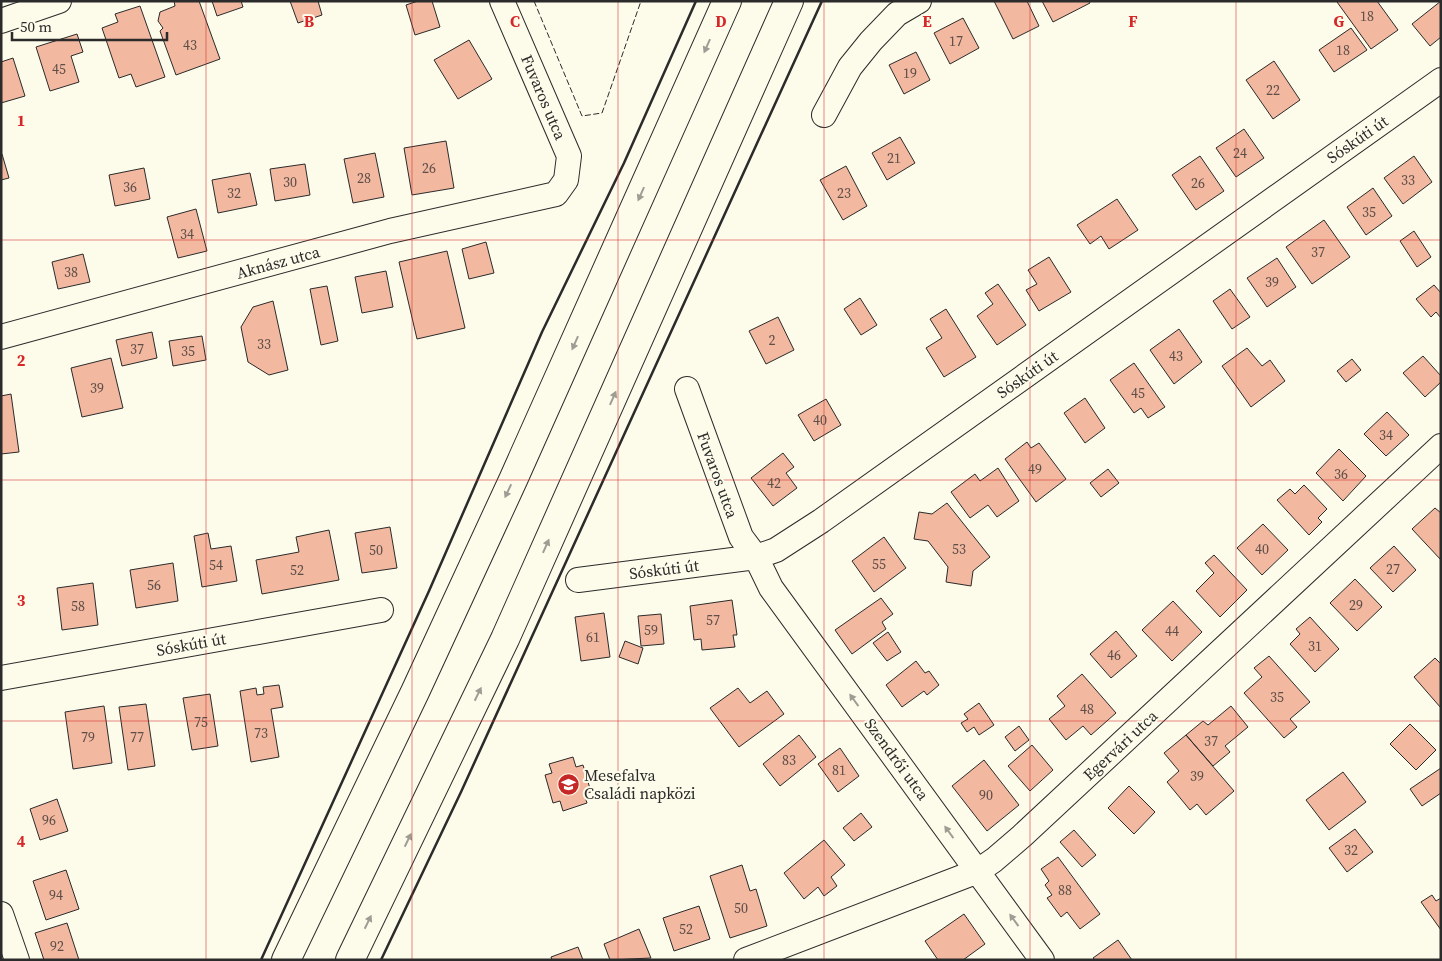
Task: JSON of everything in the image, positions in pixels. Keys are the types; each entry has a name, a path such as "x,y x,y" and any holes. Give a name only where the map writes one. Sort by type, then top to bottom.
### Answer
{"highway":[{"path":"286,960 513,480 727,1"},
{"path":"350,960 504,639 789,1"}],"street":[{"path":"1,21 59,1"},
{"name":"Fuvaros utca","path":"502,1 569,156 566,180 556,194"},
{"path":"824,115 850,67 871,41 897,14 919,1"},
{"name":"Sóskúti út","path":"578,580 756,556 776,550 821,521 1441,80"},
{"name":"Aknász utca","path":"1,338 390,231 556,194"},
{"name":"Fuvaros utca","path":"687,389 740,537 756,556"},
{"name":"Egervári utca","path":"746,960 978,871 994,860 1441,446"},
{"name":"Szendrői utca","path":"756,556 772,588 1042,960"},
{"name":"Sóskúti út","path":"1,678 381,610"},
{"path":"1,914 17,960"}],"building":[{"path":"174,1 199,1 220,59 176,75 160,31 163,28 158,21 160,12 175,6"},
{"path":"212,1 241,1 243,7 217,16"},
{"path":"290,1 318,1 322,15 298,23"},
{"path":"418,1 432,1 440,27 415,35 406,5"},
{"path":"994,1 1027,1 1039,26 1013,39"},
{"path":"1042,1 1089,1 1090,3 1053,22"},
{"path":"1338,1 1377,1 1398,30 1371,49"},
{"path":"1441,1 1441,37 1430,46 1412,24"},
{"path":"140,6 165,77 136,87 131,74 119,78 102,28 118,22 115,14"},
{"path":"963,18 979,48 950,64 934,33"},
{"path":"1351,28 1367,50 1334,72 1319,50"},
{"path":"77,34 83,52 71,56 79,82 50,91 36,47"},
{"path":"469,40 492,79 458,99 434,60"},
{"path":"916,52 930,80 904,94 889,65"},
{"path":"13,58 25,96 1,103 1,62"},
{"path":"1274,61 1300,100 1273,119 1246,80"},
{"path":"1244,129 1264,158 1236,177 1216,148"},
{"path":"900,137 915,163 887,180 872,153"},
{"path":"446,141 454,188 412,195 404,148"},
{"path":"375,153 384,197 353,203 344,159"},
{"path":"1,155 9,178 1,180"},
{"path":"1200,156 1224,191 1196,210 1172,175"},
{"path":"1414,156 1432,182 1403,204 1384,178"},
{"path":"305,164 310,195 275,201 270,169"},
{"path":"846,166 867,206 843,220 820,180"},
{"path":"144,168 150,199 115,206 109,175"},
{"path":"250,173 257,205 218,213 212,180"},
{"path":"1373,188 1392,216 1366,235 1347,207"},
{"path":"1117,199 1138,230 1109,249 1101,236 1090,244 1077,225"},
{"path":"196,209 207,251 178,258 167,217"},
{"path":"1324,220 1350,257 1312,284 1286,247"},
{"path":"1414,231 1431,257 1417,267 1400,241"},
{"path":"486,242 494,273 469,279 462,249"},
{"path":"447,251 465,328 417,339 399,262"},
{"path":"83,254 90,282 58,289 52,262"},
{"path":"1049,257 1071,292 1039,311 1026,290 1037,284 1028,270"},
{"path":"1277,258 1296,287 1267,307 1247,278"},
{"path":"386,271 393,307 362,313 355,277"},
{"path":"998,284 1026,325 997,345 977,316 993,304 985,293"},
{"path":"1434,285 1441,293 1441,318 1436,312 1431,317 1416,299"},
{"path":"327,286 338,341 321,345 310,289"},
{"path":"1230,289 1250,317 1232,329 1213,301"},
{"path":"860,298 877,325 861,335 844,309"},
{"path":"273,301 288,370 269,375 248,362 241,327 253,307"},
{"path":"946,309 976,357 944,377 926,348 942,338 930,319"},
{"path":"778,317 794,350 766,364 749,331"},
{"path":"1179,329 1202,362 1174,384 1150,350"},
{"path":"152,332 157,358 122,366 116,340"},
{"path":"202,336 206,360 173,366 169,341"},
{"path":"1247,348 1262,366 1270,360 1285,381 1251,407 1222,366"},
{"path":"1423,356 1441,376 1441,382 1425,397 1403,373"},
{"path":"111,358 123,408 82,417 71,368"},
{"path":"1352,359 1361,370 1346,382 1337,371"},
{"path":"1134,363 1165,407 1148,418 1141,408 1134,413 1110,380"},
{"path":"11,394 19,452 1,454 1,396"},
{"path":"1085,398 1105,428 1085,443 1064,413"},
{"path":"826,399 841,425 814,441 798,415"},
{"path":"1387,412 1409,435 1386,456 1364,434"},
{"path":"1027,442 1031,448 1039,443 1066,479 1036,502 1005,459"},
{"path":"1339,449 1366,476 1343,501 1316,473"},
{"path":"783,453 794,467 786,473 797,488 773,506 751,478"},
{"path":"998,468 1019,501 997,517 988,505 970,518 951,492 975,474 980,481"},
{"path":"1108,469 1119,483 1101,497 1090,483"},
{"path":"1304,485 1327,509 1318,518 1322,522 1309,535 1277,500 1290,489 1295,494"},
{"path":"947,503 990,557 973,571 971,586 946,582 948,567 928,541 914,539 919,512 932,514"},
{"path":"1435,508 1441,513 1441,560 1412,529"},
{"path":"1263,524 1288,550 1262,575 1237,548"},
{"path":"390,527 397,568 362,573 355,533"},
{"path":"329,530 339,580 262,594 256,560 299,552 296,537"},
{"path":"208,533 211,549 231,546 237,581 202,587 194,536"},
{"path":"884,537 906,568 874,592 852,561"},
{"path":"1394,546 1416,570 1393,592 1370,568"},
{"path":"1214,555 1247,590 1220,617 1196,591 1214,573 1205,563"},
{"path":"173,563 178,601 136,608 130,570"},
{"path":"1355,579 1382,607 1357,631 1330,603"},
{"path":"93,583 98,625 62,630 57,588"},
{"path":"881,598 893,614 882,622 886,629 852,654 835,630"},
{"path":"732,600 737,635 733,635 735,647 702,650 701,639 694,640 690,606"},
{"path":"1173,601 1202,632 1172,661 1142,630"},
{"path":"604,613 610,657 581,661 575,617"},
{"path":"661,614 664,644 641,646 638,616"},
{"path":"1310,617 1339,649 1315,672 1290,644 1300,634 1296,629"},
{"path":"1116,631 1137,656 1111,678 1090,654"},
{"path":"888,632 901,652 887,661 873,643"},
{"path":"625,641 643,648 638,664 619,657"},
{"path":"1269,656 1310,702 1290,719 1297,727 1284,738 1244,693 1262,677 1254,668"},
{"path":"1435,658 1441,664 1441,708 1414,677"},
{"path":"916,661 925,673 929,671 939,685 927,695 924,691 902,707 886,685"},
{"path":"1082,674 1116,713 1091,735 1083,726 1066,740 1049,719 1065,706 1057,696"},
{"path":"279,685 283,707 271,709 279,757 251,762 240,691 256,688 257,695 264,694 263,687"},
{"path":"738,688 750,703 767,691 784,714 739,747 710,708"},
{"path":"210,694 218,746 192,750 183,698"},
{"path":"979,703 994,725 979,735 974,727 967,732 961,723 968,719 964,714"},
{"path":"146,704 155,766 128,770 119,707"},
{"path":"104,706 112,763 73,769 65,712"},
{"path":"1231,706 1248,727 1225,746 1230,752 1213,766 1186,735 1203,721 1208,725"},
{"path":"1410,724 1436,750 1416,770 1390,744"},
{"path":"1019,726 1029,740 1015,751 1005,737"},
{"path":"799,735 816,757 780,786 763,764"},
{"path":"1186,735 1234,791 1206,815 1197,804 1190,810 1167,782 1179,771 1164,753"},
{"path":"1032,745 1053,770 1030,791 1008,766"},
{"path":"840,748 859,776 838,792 818,764"},
{"name":"Mesefalva Családi napközi","path":"573,757 576,767 583,765 591,792 584,794 587,803 563,811 560,801 553,803 545,775 552,773 549,764"},
{"path":"984,760 1019,805 987,831 952,786"},
{"path":"1441,768 1441,793 1422,806 1410,789"},
{"path":"1343,772 1366,802 1329,830 1306,800"},
{"path":"1129,786 1155,812 1134,834 1108,808"},
{"path":"57,799 68,831 40,840 30,809"},
{"path":"861,813 872,827 854,841 843,828"},
{"path":"1355,829 1373,852 1347,872 1329,848"},
{"path":"1074,830 1096,855 1082,867 1060,842"},
{"path":"824,840 845,865 831,877 837,886 824,896 818,887 804,899 784,873"},
{"path":"1058,857 1100,914 1080,929 1067,912 1061,917 1047,898 1052,895 1045,885 1049,881 1041,869"},
{"path":"742,865 750,891 756,889 767,926 730,938 710,876"},
{"path":"66,870 79,909 46,920 33,881"},
{"path":"1432,895 1436,901 1441,898 1441,930 1421,902"},
{"path":"699,906 710,939 674,951 663,918"},
{"path":"964,914 985,944 963,960 938,960 925,941"},
{"path":"67,923 79,960 44,960 35,933"},
{"path":"639,929 651,958 610,960 604,944"},
{"path":"1118,940 1132,960 1095,960 1093,958"},
{"path":"578,947 583,960 552,960 551,957"}],"fence":[{"path":"534,1 582,116 602,113 641,1"}],"wall":[{"path":"261,960 429,591 542,332 624,163 696,1"},
{"path":"381,960 461,792 822,1"}],"place":[{"name":"Mesefalva Családi napközi","path":"568,784"}]}
